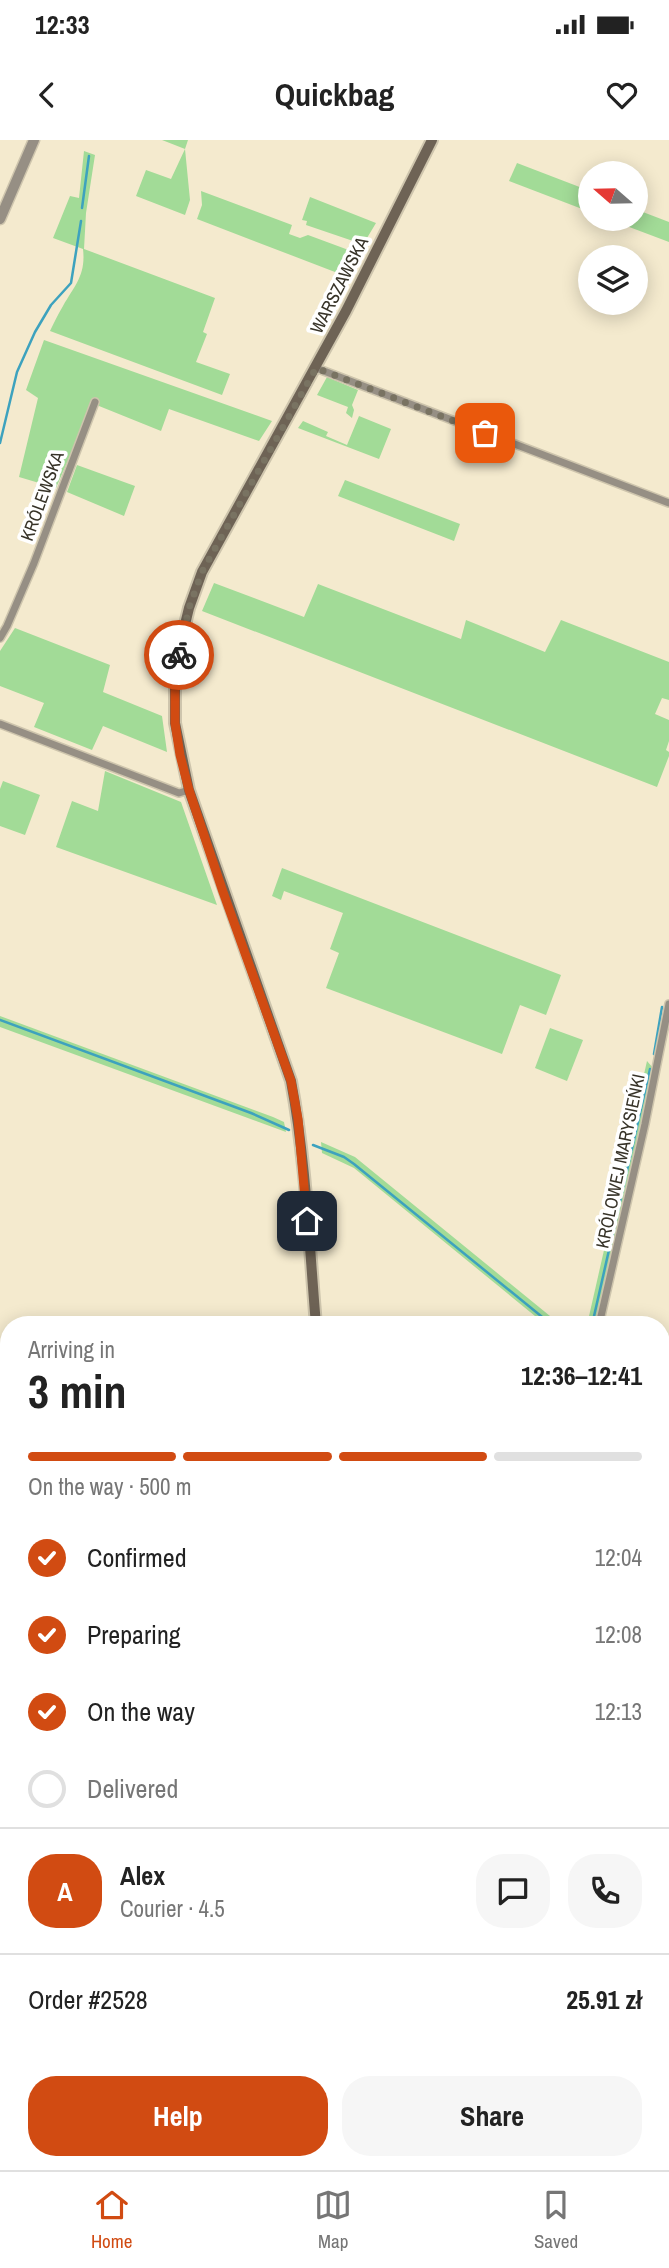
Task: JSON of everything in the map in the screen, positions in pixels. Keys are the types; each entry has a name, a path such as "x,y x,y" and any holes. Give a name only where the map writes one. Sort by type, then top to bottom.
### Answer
{"main road":[{"name":"WARSZAWSKA","path":"315,1316 298,1119 291,1081 189,790 175,723 175,681 189,608 202,572 316,368 432,140"}],"street":[{"path":"0,219 34,140"},
{"path":"316,368 669,503"},
{"name":"KRÓLEWSKA","path":"0,638 33,563 95,402"},
{"path":"0,723 179,793 189,790"},
{"name":"KRÓLOWEJ MARYSIEŃKI","path":"601,1316 669,1004"}],"green space":[{"path":"162,140 188,140 185,149"},
{"path":"185,149 190,200 185,215 136,196 146,170 171,179"},
{"path":"84,151 95,155 86,213 84,249 215,298 203,332 207,334 196,362 230,374 222,395 50,331 79,279 83,266 83,249 53,238 70,196 79,198"},
{"path":"517,163 578,186 578,207 509,181"},
{"path":"201,191 292,225 289,234 300,238 308,235 354,252 357,259 348,277 197,219 202,205"},
{"path":"310,197 376,223 367,238 356,242 306,225 307,221 302,220"},
{"path":"648,214 669,222 669,242 640,231 648,231"},
{"path":"44,340 272,421 259,441 169,409 161,431 99,406 95,398 56,488 19,477 38,398 26,390"},
{"path":"327,377 358,390 352,405 352,418 346,413 348,407 317,395"},
{"path":"359,416 391,429 379,459 298,428 303,421 328,432 326,436 347,445"},
{"path":"77,465 135,486 124,516 67,492"},
{"path":"345,480 460,524 454,541 338,496"},
{"path":"214,583 304,617 318,584 461,639 466,620 545,652 561,620 669,662 669,700 662,698 655,714 669,720 666,750 669,756 657,787 202,611"},
{"path":"15,628 110,665 103,692 162,716 167,752 103,726 92,750 34,727 44,703 0,686 0,651"},
{"path":"105,771 181,802 217,905 56,847 72,801 98,811"},
{"path":"3,781 40,795 25,835 0,826 0,789"},
{"path":"282,868 561,975 546,1015 520,1005 502,1054 326,988 339,953 330,949 343,913 284,891 281,900 272,896"},
{"path":"0,1016 273,1117 284,1122 286,1132 0,1027"},
{"path":"550,1028 583,1040 567,1081 535,1068"},
{"path":"647,1061 653,1068 648,1097 597,1316 589,1316"},
{"path":"321,1142 355,1157 550,1316 535,1316 354,1168 322,1153"}],"waterway":[{"path":"82,208 89,156"},
{"path":"0,443 17,372 51,305 71,283 81,221"},
{"path":"654,1054 662,1007"},
{"path":"0,1020 251,1113 289,1130"},
{"path":"594,1316 650,1069"},
{"path":"313,1145 344,1157 354,1164 541,1316"}],"way so far":[{"path":"179,655 183,628 202,572 316,368 485,433"}],"route":[{"path":"179,655 175,681 175,723 180,755 223,892 291,1081 298,1119 307,1221"}]}
